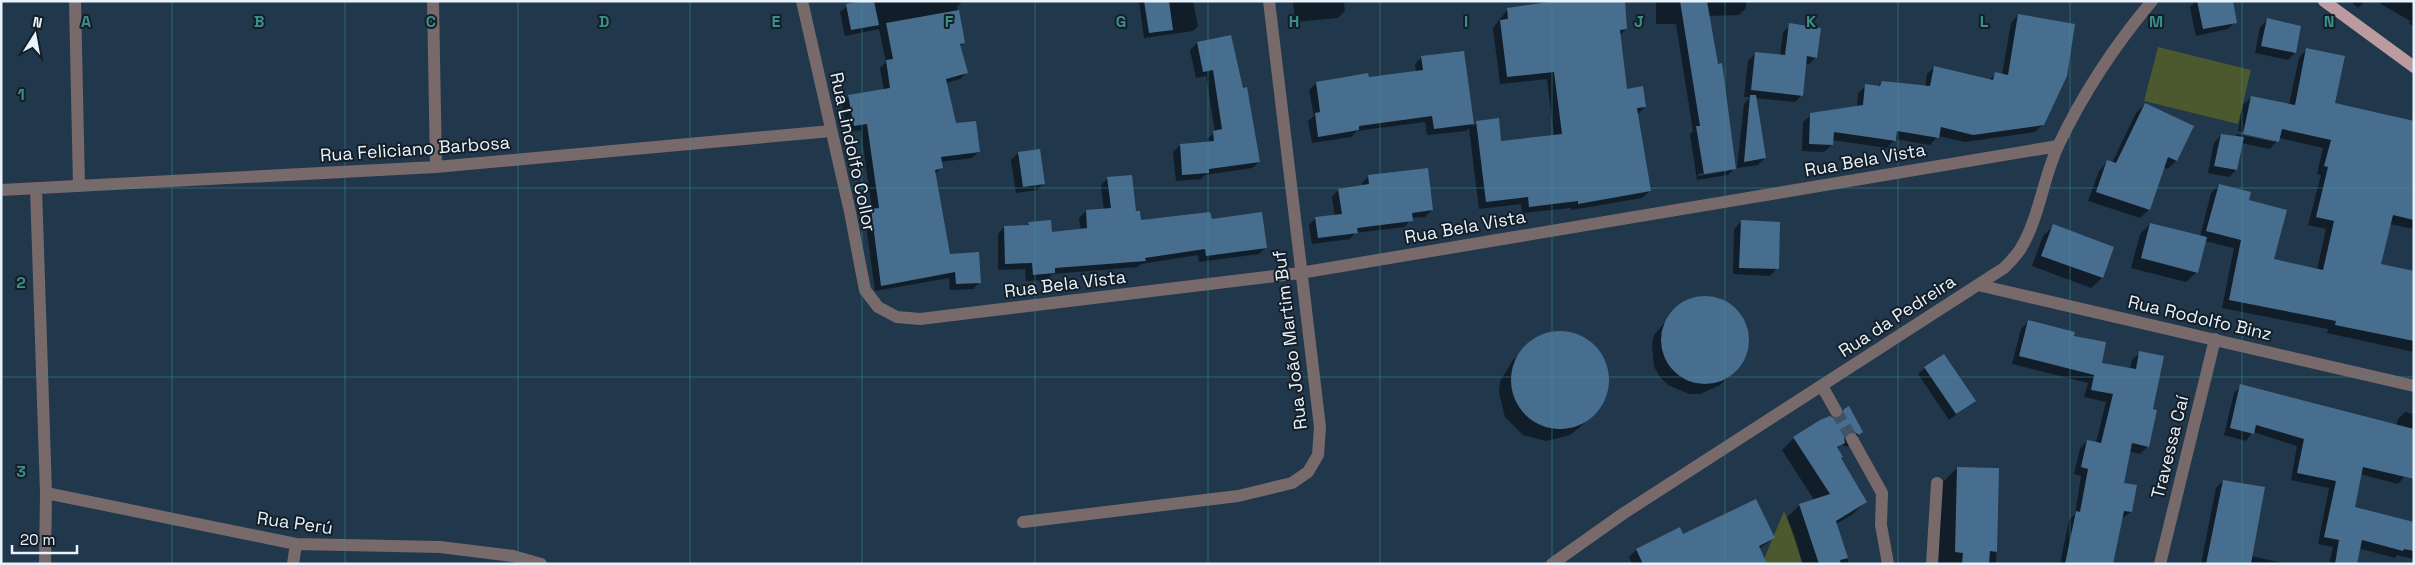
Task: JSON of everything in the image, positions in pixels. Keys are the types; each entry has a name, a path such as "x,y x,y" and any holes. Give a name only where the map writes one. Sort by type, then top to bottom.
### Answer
{"main road":[{"path":"2324,1 2414,67"}],"street":[{"path":"75,1 79,186"},
{"path":"433,1 436,167"},
{"name":"Rua Lindolfo Collor","path":"802,1 850,212 865,290 878,307"},
{"name":"Rua João Martim Buf","path":"1023,522 1238,496 1292,483 1308,472 1318,455 1320,427 1268,1"},
{"name":"Rua da Pedreira","path":"1552,564 1624,513 2004,268 2021,248 2058,146 2094,78 2125,33 2152,1"},
{"name":"Rua Feliciano Barbosa","path":"1,190 436,167 831,131"},
{"name":"Rua Bela Vista","path":"878,307 897,317 920,319 1300,272 2058,146"},
{"path":"36,188 46,493 45,564"},
{"name":"Rua Rodolfo Binz","path":"1978,285 2414,386"},
{"name":"Travessa Caí","path":"2160,564 2214,339"},
{"path":"1822,386 1836,411"},
{"path":"1852,439 1882,493 1881,525 1888,564"},
{"path":"1932,564 1937,483"},
{"name":"Rua Perú","path":"46,493 296,544 440,547 513,556 541,564"},
{"path":"293,564 296,544"}],"green space":[{"path":"2158,47 2251,70 2238,124 2144,101"},
{"path":"1784,511 1795,536 1802,564 1762,564"}],"building":[{"path":"874,1 879,25 851,30 846,4"},
{"path":"1144,1 1169,1 1173,30 1149,33"},
{"path":"1556,1 1625,1 1627,29 1620,30 1627,89 1643,86 1646,107 1637,108 1651,191 1578,204 1578,201 1529,207 1528,197 1486,202 1476,121 1499,118 1501,141 1562,134 1554,72 1507,77 1500,20 1508,19 1507,8"},
{"path":"1680,1 1707,1 1718,64 1722,63 1736,169 1704,174 1696,126 1700,126"},
{"path":"2197,1 2233,1 2237,23 2203,29"},
{"path":"959,10 965,43 960,44 968,73 946,79 956,123 976,121 980,152 941,157 943,168 935,170 950,254 979,252 981,283 956,284 955,272 881,286 871,209 879,208 867,124 854,126 848,95 890,88 886,60 893,59 886,23"},
{"path":"2018,14 2075,24 2067,76 2044,125 1973,135 1941,127 1939,138 1897,131 1896,141 1834,132 1833,145 1809,144 1810,113 1863,105 1865,84 1880,86 1882,81 1930,86 1934,66 1993,80 1995,72 2008,75"},
{"path":"2267,18 2301,26 2296,53 2261,46"},
{"path":"1789,23 1821,28 1817,58 1807,56 1803,96 1751,90 1755,52 1785,55"},
{"path":"1231,35 1243,88 1247,87 1260,162 1209,169 1209,173 1182,175 1180,144 1214,141 1213,131 1222,129 1213,70 1203,72 1197,42"},
{"path":"2306,48 2345,56 2335,103 2414,121 2414,220 2393,215 2381,264 2414,271 2414,341 2335,325 2336,321 2229,300 2241,240 2206,231 2219,184 2251,192 2249,200 2287,210 2274,259 2323,270 2334,221 2316,217 2328,167 2324,166 2331,140 2282,129 2279,142 2243,134 2251,96 2295,105"},
{"path":"1464,51 1474,124 1434,129 1432,116 1359,126 1359,130 1318,137 1315,113 1320,112 1316,82 1368,73 1369,77 1423,70 1421,56"},
{"path":"1750,95 1756,95 1766,158 1744,162"},
{"path":"2145,103 2194,126 2177,161 2168,157 2150,210 2096,192 2107,160 2116,163"},
{"path":"2221,134 2244,137 2237,170 2214,166"},
{"path":"1040,149 1045,184 1023,187 1018,152"},
{"path":"1428,168 1433,210 1412,213 1413,221 1357,228 1358,233 1318,238 1315,217 1342,214 1338,189 1369,184 1368,175"},
{"path":"1132,175 1136,211 1140,211 1141,220 1210,212 1212,219 1262,212 1267,248 1206,256 1205,249 1145,258 1146,261 1055,268 1055,273 1033,275 1032,263 1005,264 1004,226 1029,225 1028,222 1051,220 1052,232 1087,228 1086,210 1111,208 1107,177"},
{"path":"1741,220 1780,222 1779,269 1739,268"},
{"path":"2150,223 2207,237 2198,273 2141,258"},
{"path":"2053,224 2114,247 2103,278 2041,256"},
{"path":"1705,296 1722,299 1736,309 1746,323 1749,340 1746,357 1736,371 1722,381 1705,384 1688,381 1674,371 1664,357 1661,340 1664,323 1674,309 1688,299"},
{"path":"2028,320 2075,332 2074,336 2106,342 2102,363 2136,369 2139,351 2164,356 2153,409 2157,410 2149,447 2132,443 2124,483 2137,485 2132,512 2124,511 2113,564 2065,564 2076,511 2080,512 2088,469 2081,467 2087,440 2101,443 2113,394 2091,390 2094,375 2019,356"},
{"path":"1560,331 1579,335 1594,346 1605,361 1609,380 1605,399 1594,414 1579,425 1560,429 1541,425 1526,414 1515,399 1511,380 1515,361 1526,346 1541,335"},
{"path":"1944,354 1976,401 1956,414 1924,367"},
{"path":"2240,384 2414,429 2414,479 2363,467 2355,507 2414,522 2414,551 2404,549 2403,551 2362,540 2357,564 2335,564 2339,540 2324,537 2336,481 2297,473 2304,439 2256,425 2254,434 2230,428"},
{"path":"1849,406 1863,432 1859,435 1853,431 1848,432 1844,438 1845,443 1837,447 1843,457 1841,458 1867,502 1836,521 1848,558 1840,560 1841,564 1819,564 1799,504 1830,494 1793,437 1820,420 1830,416 1835,419 1840,418 1844,409"},
{"path":"1957,467 1999,468 1997,552 1990,551 1989,564 1962,564 1963,553 1955,552"},
{"path":"2223,480 2265,487 2251,564 2206,564"},
{"path":"1756,499 1775,538 1759,546 1767,564 1643,564 1636,549 1680,527 1683,534"}],"tunnel":[{"path":"1836,411 1852,439"}]}
